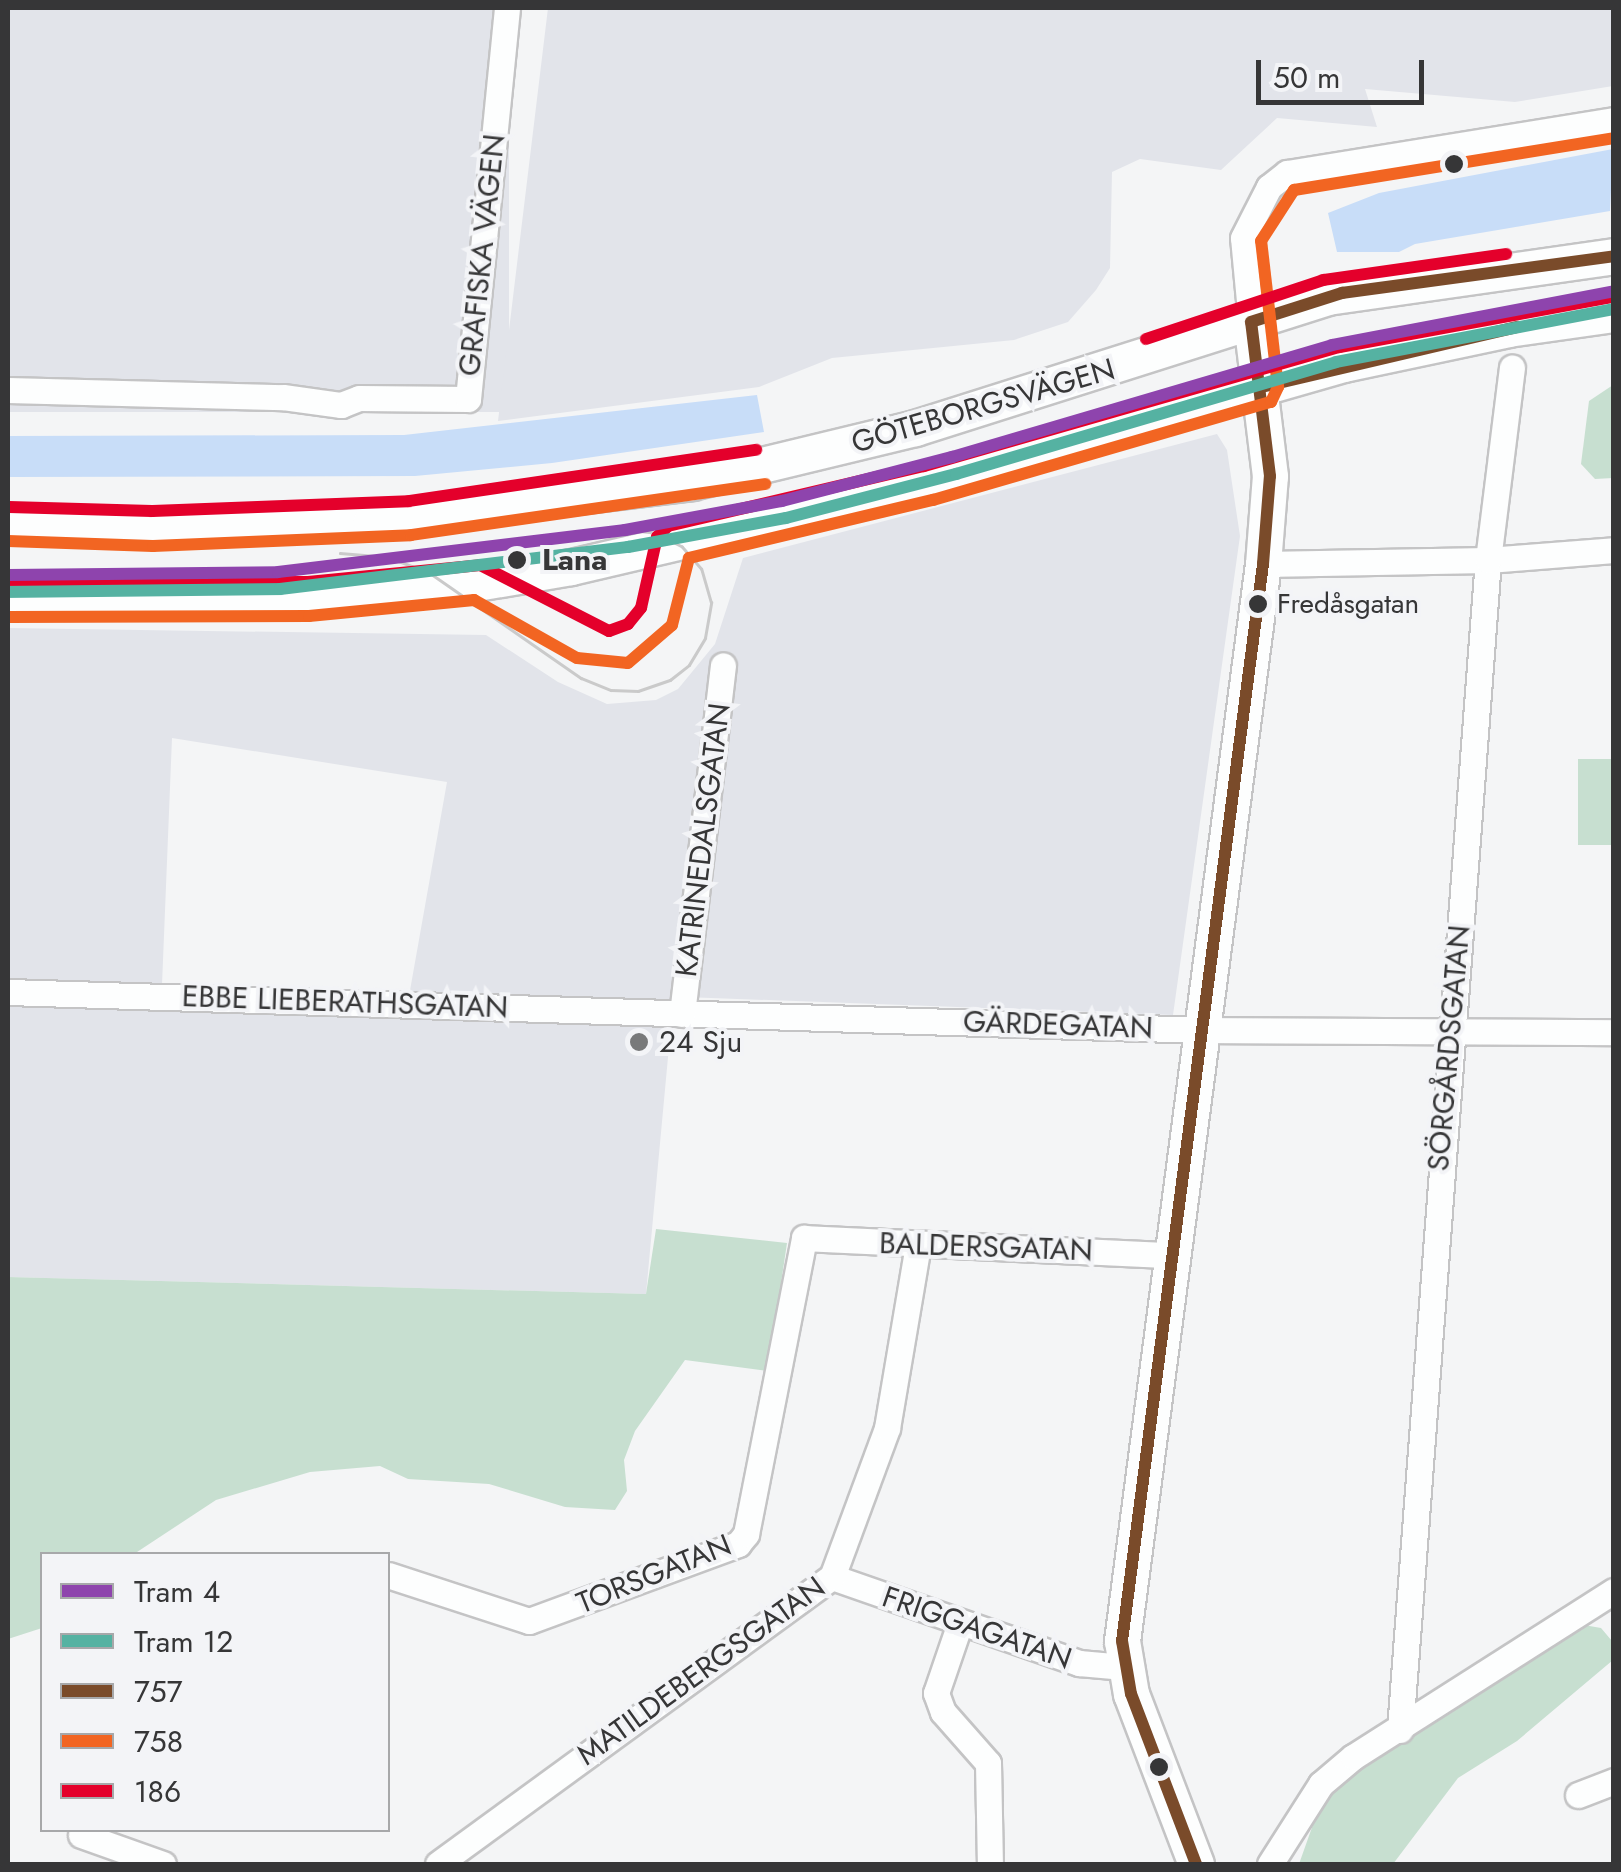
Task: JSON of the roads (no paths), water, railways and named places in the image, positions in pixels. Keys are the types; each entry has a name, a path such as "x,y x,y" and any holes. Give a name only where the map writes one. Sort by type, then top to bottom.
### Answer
{"main road":[{"name":"GÖTEBORGSVÄGEN","path":"8,524 252,527 410,518 692,482 896,433 1342,293 1614,256"},
{"name":"GÖTEBORGSVÄGEN","path":"8,600 309,600 453,587 571,567 928,482 1261,387 1508,328 1614,314"},
{"path":"1196,1864 1124,1668 1124,1613 1263,564 1270,476 1251,322"}],"street":[{"name":"GRAFISKA VÄGEN","path":"8,390 283,396 340,405 359,398 468,399 507,8"},
{"path":"1251,322 1243,238 1269,187 1286,174 1614,120"},
{"name":"SÖRGÅRDSGATAN","path":"1400,1730 1488,560 1512,367"},
{"path":"1263,564 1488,560 1614,550"},
{"name":"KATRINEDALSGATAN","path":"682,1014 723,665"},
{"name":"EBBE LIEBERATHSGATAN","path":"8,992 682,1014"},
{"name":"GÄRDEGATAN","path":"682,1014 1450,1036 1614,1032"},
{"name":"BALDERSGATAN","path":"804,1238 1169,1255"},
{"name":"TORSGATAN","path":"390,1576 529,1620 738,1544 746,1534 804,1238"},
{"name":"MATILDEBERGSGATAN","path":"438,1864 832,1577 887,1428 918,1244"},
{"name":"FRIGGAGATAN","path":"832,1577 1095,1668 1124,1668"},
{"path":"1270,1864 1321,1784 1614,1591"},
{"path":"960,1623 936,1693 943,1712 988,1764 990,1864"},
{"path":"1578,1795 1614,1781"},
{"path":"81,1834 162,1864"}],"water":[{"path":"1613,149 1610,211 1415,244 1399,252 1337,252 1328,213 1379,193"},
{"path":"757,395 764,432 552,463 415,476 8,477 8,436 404,435"}],"tram line":[{"name":"4","path":"8,575 278,572 625,530 782,501 952,457 1332,345 1614,291"},
{"name":"12","path":"8,592 280,589 628,547 786,518 956,474 1336,362 1614,309"},
{"path":"340,553 388,557 430,573 581,678 611,690 638,691 670,680 689,665 705,638 711,603 701,569 682,547 654,533 625,530"}],"place":[{"name":"Lana","path":"517,560"},
{"name":"Fredåsgatan","path":"1258,604"},
{"name":"24 Sju","path":"639,1042"}]}
